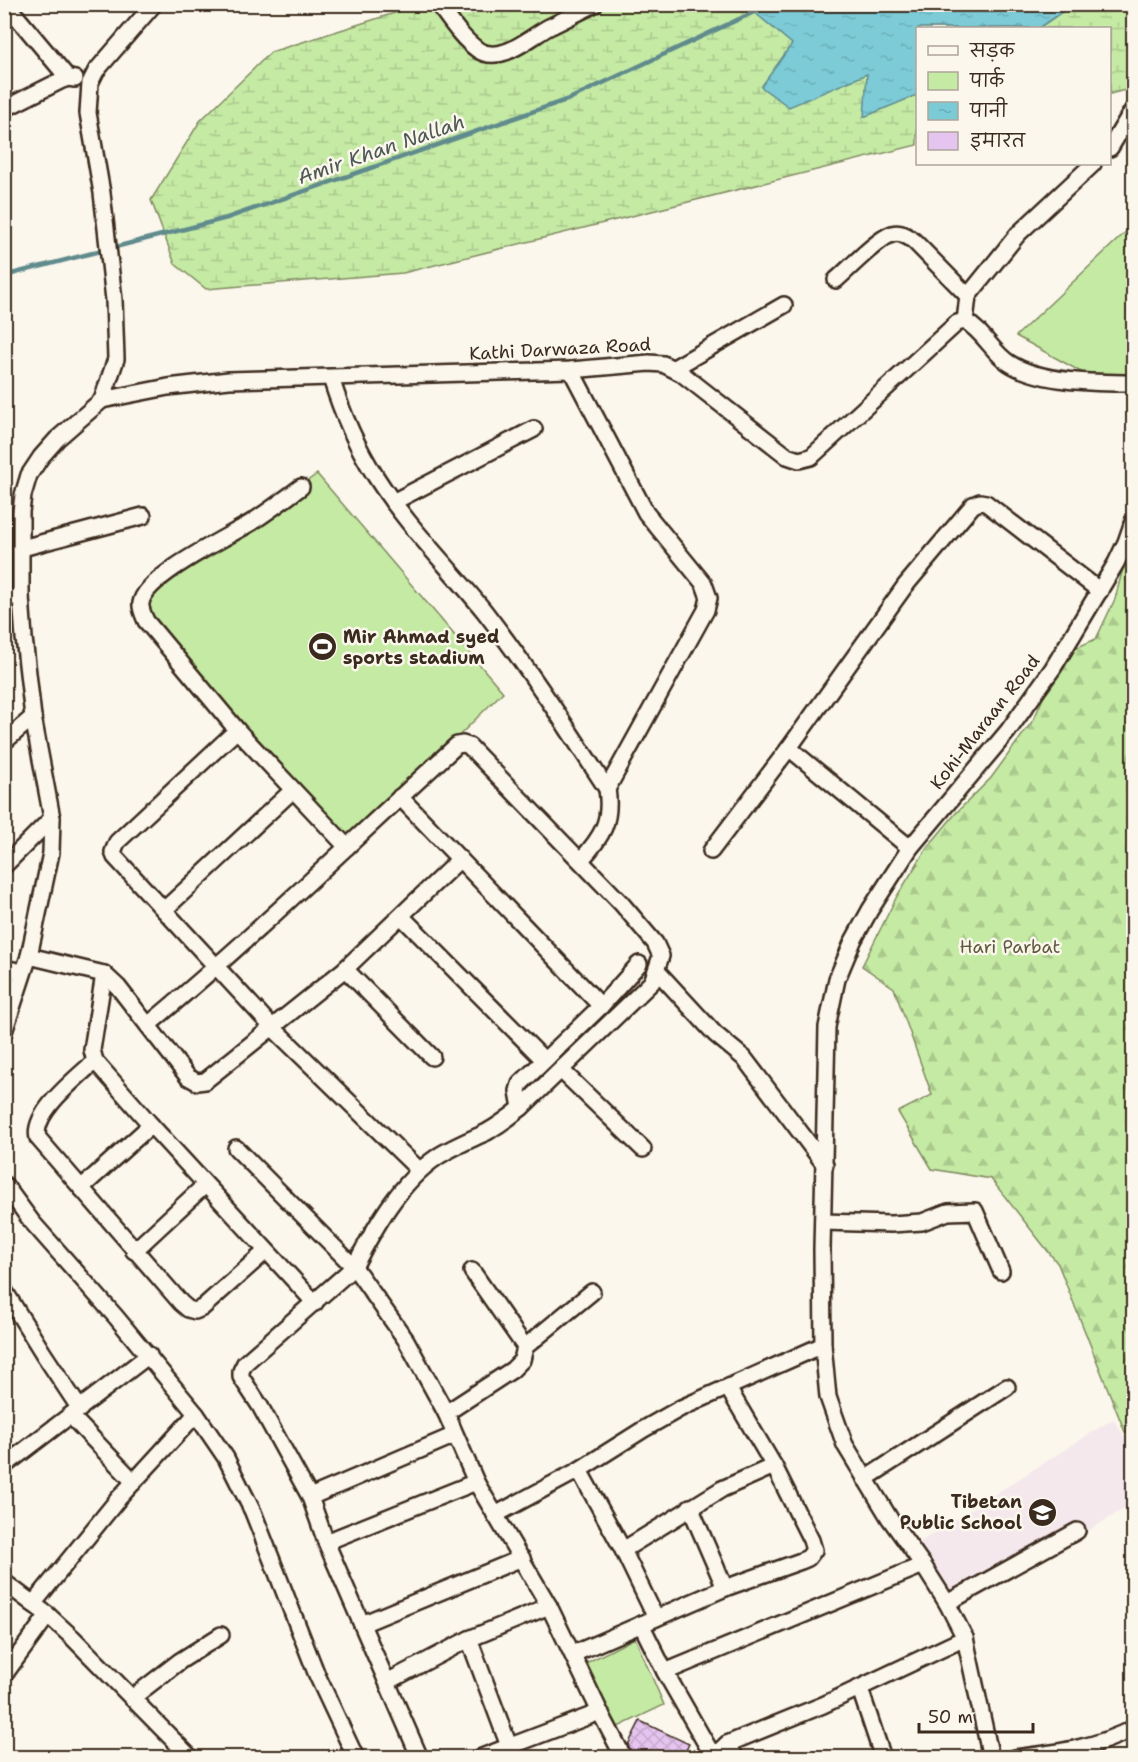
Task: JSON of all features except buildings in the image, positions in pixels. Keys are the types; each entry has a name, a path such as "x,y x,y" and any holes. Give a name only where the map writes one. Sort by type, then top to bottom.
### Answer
{"street":[{"path":"6,4 68,78 90,83"},
{"path":"4,1032 29,956 51,853 52,818 33,717 21,596 23,495 29,475 41,457 57,439 102,400 116,359 114,300 102,194 88,113 90,83 106,58 154,4"},
{"path":"438,4 467,41 480,51 494,54 512,50 548,28 596,4"},
{"path":"4,109 68,78"},
{"path":"1111,146 1134,108"},
{"path":"1092,165 1018,234 968,296 965,321 972,325 1002,357 1023,370 1073,381 1134,383"},
{"path":"836,280 882,240 894,234 904,234 914,241 968,296"},
{"path":"674,368 784,305"},
{"name":"Kathi Darwaza Road","path":"102,400 168,387 229,380 571,370 649,363 663,364 674,368 775,448 799,460 811,457 957,323 965,321"},
{"path":"571,370 646,513 700,578 709,598 706,610 607,789"},
{"path":"331,378 340,408 352,435 376,477 393,502 485,612 535,680 607,789 609,807 605,826 597,843 581,860"},
{"path":"393,502 534,429"},
{"path":"302,487 251,522 171,570 150,588 141,602 146,621 237,730 347,847"},
{"path":"711,851 789,748 905,586 973,505 980,502 986,503 1100,591"},
{"path":"22,548 143,516"},
{"name":"Kohi-Maraan Road","path":"991,1758 965,1638 923,1564 865,1479 845,1445 828,1397 823,1345 827,1027 837,979 853,941 870,910 910,848 1033,697 1100,591 1126,542 1134,519"},
{"path":"4,598 21,596"},
{"path":"6,737 33,717"},
{"path":"237,730 114,847 116,857 273,1028 419,1170"},
{"path":"148,1025 217,968 400,797 457,746 464,744 469,746 581,860 655,943 661,956 652,982 521,1108 504,1122 440,1155 419,1170 400,1191 354,1267 246,1363 241,1371 241,1377 260,1406 310,1497 326,1542 420,1758"},
{"path":"789,748 910,848"},
{"path":"164,910 293,790"},
{"path":"400,797 601,1006"},
{"path":"4,866 52,818"},
{"path":"29,956 104,974 118,987 179,1068 197,1082 205,1081 345,969 460,860"},
{"path":"402,917 544,1060"},
{"path":"521,1108 518,1088 601,1006 639,964"},
{"path":"4,968 23,972"},
{"path":"345,969 432,1057"},
{"path":"657,971 715,1034 744,1058 825,1165"},
{"path":"104,974 92,1050 95,1061 205,1185 315,1303"},
{"path":"95,1061 45,1111 36,1131 38,1138 134,1251 188,1309 195,1311 202,1308 266,1251"},
{"path":"562,1071 643,1149"},
{"path":"81,1188 151,1125"},
{"path":"236,1149 354,1267 406,1340 446,1413 476,1482 549,1606 624,1758"},
{"path":"4,1184 32,1222 149,1355 196,1413 226,1458 253,1512 317,1675 356,1758"},
{"path":"134,1251 205,1185"},
{"path":"824,1222 891,1224 922,1222 948,1212 975,1211 1001,1271"},
{"path":"472,1271 525,1347"},
{"path":"4,1290 76,1412 134,1482"},
{"path":"446,1413 512,1370 522,1360 525,1347 592,1292"},
{"path":"495,1515 579,1470 672,1413 823,1345"},
{"path":"4,1466 149,1355"},
{"path":"865,1479 1007,1387"},
{"path":"573,1654 725,1588 808,1558 814,1550 774,1466 728,1388"},
{"path":"33,1604 134,1482 196,1413"},
{"path":"310,1497 455,1435"},
{"path":"623,1550 722,1489 774,1466"},
{"path":"579,1470 623,1550 656,1618"},
{"path":"326,1542 476,1482"},
{"path":"690,1507 725,1588"},
{"path":"947,1603 1077,1530"},
{"path":"362,1624 522,1558"},
{"path":"665,1672 923,1564"},
{"path":"4,1582 48,1615 190,1758"},
{"path":"387,1682 469,1639 549,1606"},
{"path":"4,1675 48,1615"},
{"path":"641,1624 712,1757 728,1744 860,1689 965,1638"},
{"path":"132,1698 180,1661 221,1635"},
{"path":"469,1639 509,1746"},
{"path":"860,1689 883,1758"},
{"path":"479,1758 600,1712"},
{"path":"1015,1758 1060,1755 1114,1739 1134,1728"},
{"path":"728,1744 736,1758"}],"shaded area":[{"name":"Tibetan Public School","path":"1113,1419 1128,1442 1133,1439 1133,1503 1085,1533 1077,1522 948,1596 917,1544"}],"green space":[{"path":"420,5 1133,5 1133,88 1111,94 1111,27 916,27 916,145 403,273 206,289 175,264 151,200 200,121 271,52"},
{"path":"1133,225 1133,377 1083,373 1016,336"},
{"name":"Mir Ahmad syed sports stadium","path":"317,474 503,692 347,847 141,602"},
{"name":"Hari Parbat","path":"1133,529 1133,1429 1125,1432 1058,1264 991,1179 932,1169 898,1112 932,1095 894,988 862,966 897,896 927,848 956,813 991,778 1034,719 1062,654 1096,639 1115,599"},
{"path":"635,1638 664,1705 618,1727 584,1664"}],"water":[{"path":"754,4 1072,5 1040,27 916,27 916,95 864,117 867,74 789,107 761,87 792,44 754,12"}],"waterway":[{"name":"Amir Khan Nallah","path":"4,276 227,218 569,99 754,12"}],"place":[{"name":"Mir Ahmad syed sports stadium","path":"322,647"},
{"name":"Tibetan Public School","path":"1043,1512"}]}
